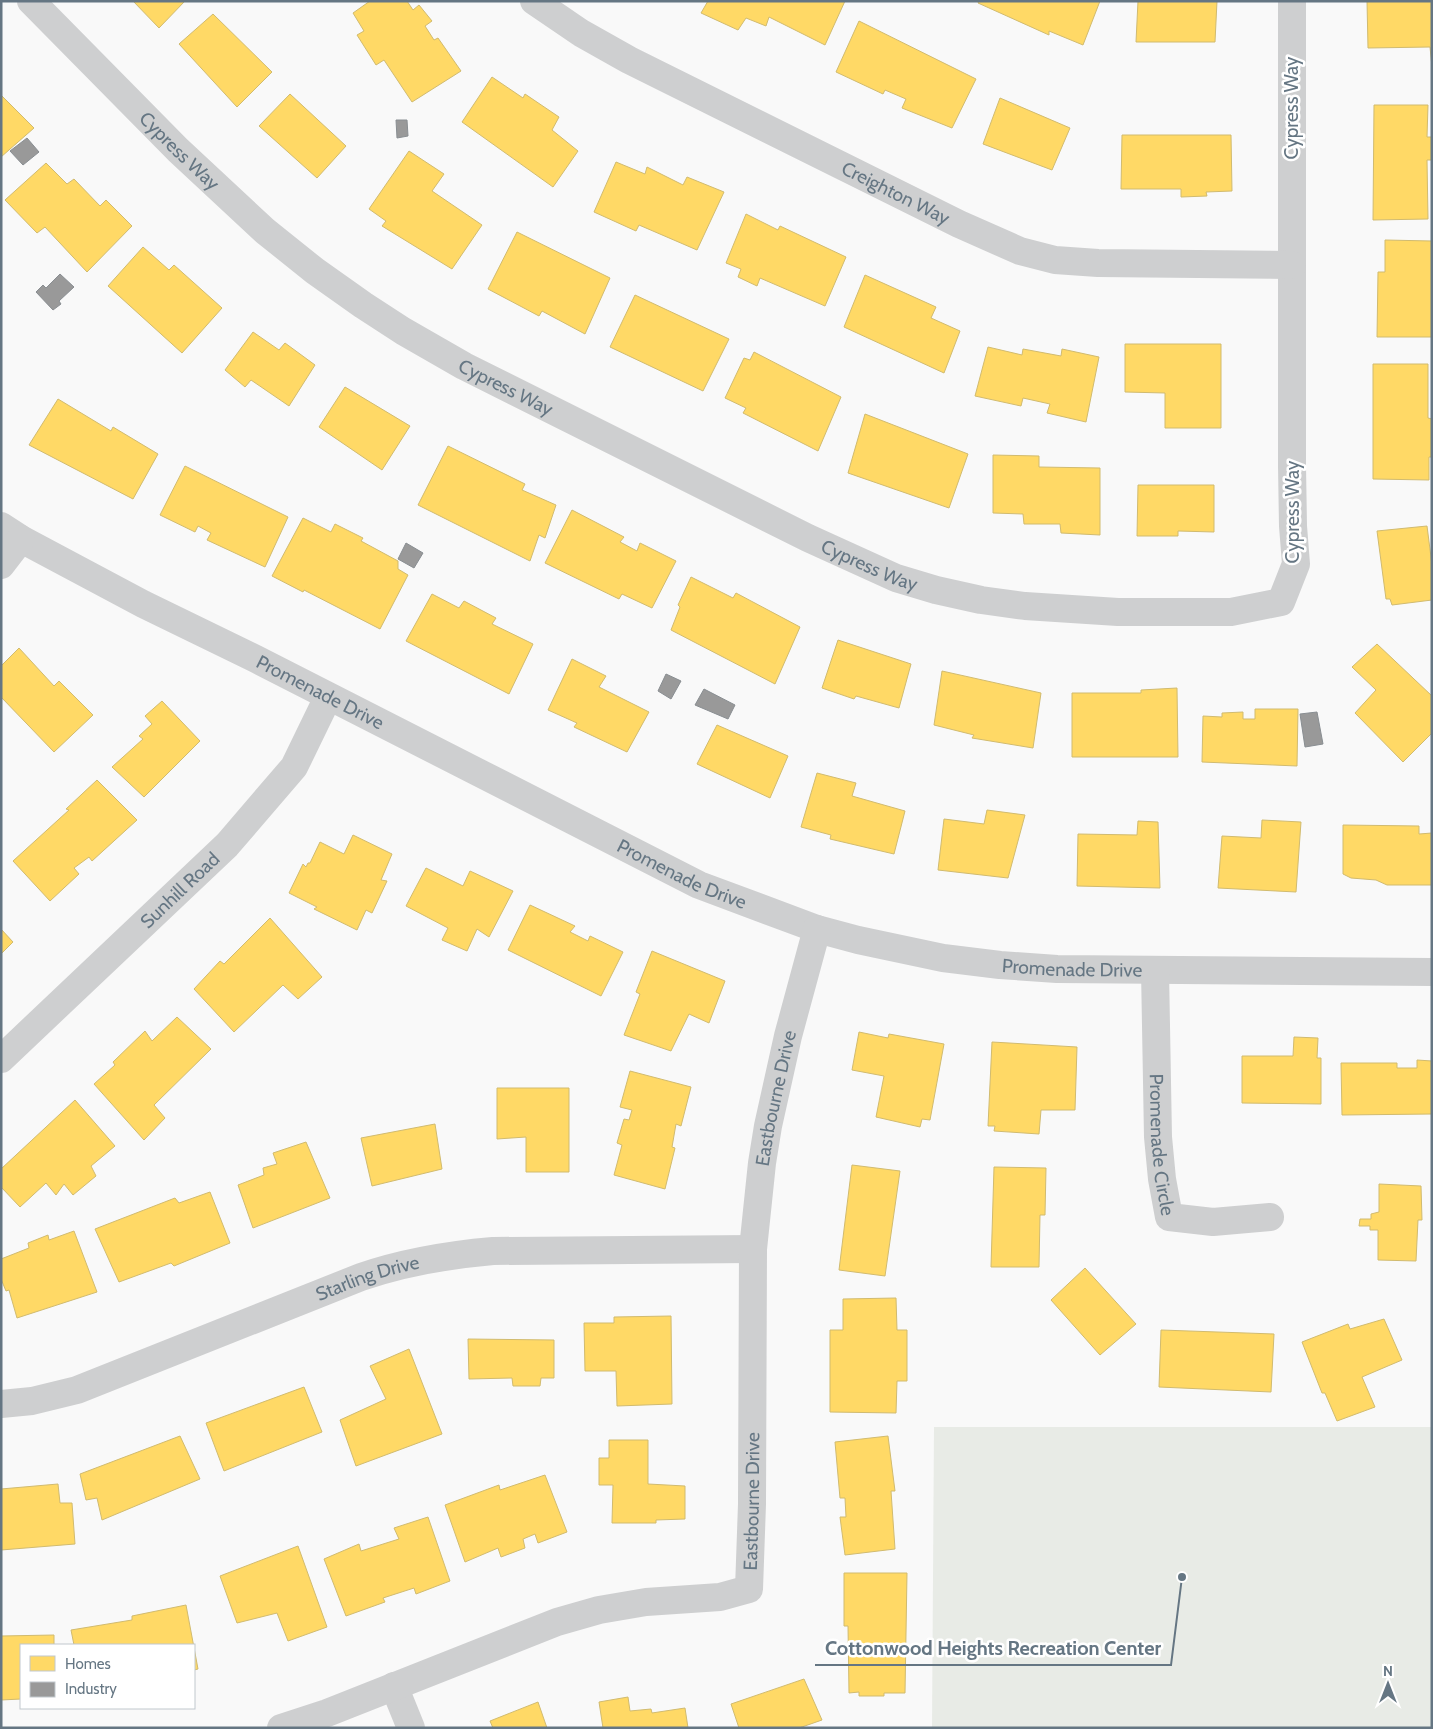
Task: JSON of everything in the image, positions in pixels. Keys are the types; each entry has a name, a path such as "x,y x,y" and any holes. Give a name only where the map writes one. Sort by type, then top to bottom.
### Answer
{"street":[{"name":"Cypress Way","path":"31,1 178,150 265,231 315,271 404,331 464,366 882,573 936,590 981,600 1026,606 1118,612 1231,612 1281,602 1296,564 1293,526 1292,1"},
{"name":"Creighton Way","path":"534,1 581,33 629,60 959,224 1020,251 1055,260 1098,263 1292,265"},
{"path":"1,565 11,533"},
{"name":"Promenade Drive","path":"11,533 143,604 698,885 817,930 943,958 1057,969 1432,972"},
{"name":"Sunhill Road","path":"1,1059 227,845 252,818 294,767 328,697"},
{"name":"Eastbourne Drive","path":"280,1728 327,1713 557,1622 599,1610 646,1602 720,1597 748,1589 752,1504 753,1249 762,1163 768,1126 788,1036 817,930"},
{"name":"Promenade Circle","path":"1155,970 1158,1137 1162,1179 1169,1217 1213,1222 1270,1217"},
{"name":"Starling Drive","path":"1,1404 32,1401 76,1390 362,1278 415,1261 452,1254 493,1251 753,1249"},
{"path":"394,1686 411,1728"}],"shaded area":[{"path":"934,1427 1432,1427 1432,1728 932,1728"}],"building: Homes":[{"path":"133,1 185,1 159,28"},
{"path":"370,1 407,1 413,10 419,5 432,21 425,26 434,40 438,38 461,71 412,102 384,60 376,65 357,35 364,31 353,13"},
{"path":"708,1 845,1 825,45 769,17 766,26 746,18 738,30 701,13"},
{"path":"979,1 1100,1 1083,45 1049,31 1049,35 978,3"},
{"path":"1138,1 1217,1 1215,42 1136,42"},
{"path":"1367,1 1432,1 1432,67 1430,47 1368,48"},
{"path":"213,14 272,72 237,107 179,44"},
{"path":"859,21 976,79 952,128 902,108 906,99 885,90 883,94 836,72"},
{"path":"492,77 523,98 525,94 559,117 552,130 578,151 553,187 462,122"},
{"path":"290,94 346,146 317,178 259,126"},
{"path":"1,95 34,128 1,157"},
{"path":"1000,98 1070,128 1052,170 983,144"},
{"path":"1374,105 1428,105 1427,137 1432,137 1432,160 1427,160 1428,219 1373,220"},
{"path":"1122,135 1231,135 1232,191 1206,192 1207,196 1181,197 1181,189 1121,189"},
{"path":"409,151 444,174 432,191 482,225 452,269 382,226 386,221 369,209"},
{"path":"616,162 645,174 647,167 683,185 687,177 724,192 697,250 639,225 636,231 594,212"},
{"path":"46,163 67,184 74,179 100,206 106,200 132,226 87,272 45,227 37,233 5,200"},
{"path":"746,214 778,230 780,226 846,257 825,306 760,278 757,286 738,277 741,269 726,263"},
{"path":"517,232 610,278 585,334 542,311 539,316 488,289"},
{"path":"1385,240 1432,241 1432,337 1377,337 1378,272 1385,272"},
{"path":"143,247 169,270 174,265 222,308 182,353 108,286"},
{"path":"865,275 936,307 931,318 960,331 944,373 844,327"},
{"path":"635,295 729,339 703,391 610,347"},
{"path":"253,332 279,350 285,343 315,365 289,406 251,380 245,387 225,370"},
{"path":"1125,344 1221,344 1221,428 1165,428 1165,393 1125,392"},
{"path":"988,347 1022,355 1023,349 1061,356 1062,349 1099,357 1086,422 1047,413 1050,404 1023,398 1021,406 975,396"},
{"path":"754,352 841,397 818,451 743,413 746,408 725,398 744,358 750,360"},
{"path":"1373,364 1428,364 1428,418 1432,419 1432,457 1429,457 1429,480 1373,479"},
{"path":"345,387 410,426 382,470 319,427"},
{"path":"58,399 111,431 113,427 158,454 133,499 29,445"},
{"path":"865,414 968,454 949,508 848,473"},
{"path":"448,446 525,484 522,490 556,505 545,538 539,535 530,561 418,505"},
{"path":"993,455 1039,456 1039,467 1100,468 1100,535 1061,533 1060,524 1024,524 1023,514 993,513"},
{"path":"185,466 288,517 265,567 207,540 211,533 198,526 195,532 160,515"},
{"path":"1138,485 1214,485 1214,532 1178,531 1178,536 1137,536"},
{"path":"572,510 624,537 620,542 637,551 640,543 676,561 652,608 622,594 619,599 545,563"},
{"path":"303,518 331,532 335,524 363,538 361,541 398,561 398,569 408,575 380,629 304,590 303,592 272,576"},
{"path":"1427,526 1432,565 1432,600 1392,605 1390,599 1386,599 1377,531"},
{"path":"691,577 733,598 736,593 800,627 775,684 671,630 680,607 678,605"},
{"path":"432,594 459,608 464,601 496,618 492,624 533,644 509,694 406,641"},
{"path":"838,640 911,664 899,708 856,696 854,699 822,688"},
{"path":"1377,644 1432,696 1432,733 1403,762 1355,713 1376,690 1352,667"},
{"path":"19,648 54,686 59,681 93,715 54,752 1,697 1,666"},
{"path":"572,659 606,676 599,687 649,712 627,752 574,727 577,723 548,710"},
{"path":"942,671 1041,693 1033,748 972,738 974,735 934,725"},
{"path":"1177,688 1178,757 1072,757 1072,693 1141,693 1141,690"},
{"path":"162,701 200,741 144,797 112,767 143,739 139,736 152,724 145,716"},
{"path":"1255,709 1298,709 1297,766 1202,762 1203,716 1222,717 1222,713 1243,712 1243,719 1255,719"},
{"path":"717,725 788,756 770,798 697,764"},
{"path":"817,773 856,783 852,796 905,811 894,854 830,839 831,835 801,827"},
{"path":"97,780 137,820 92,861 89,857 74,868 79,874 50,901 13,861 69,810 66,809"},
{"path":"987,810 1025,815 1008,878 938,870 944,819 984,824"},
{"path":"1262,820 1301,822 1296,892 1218,888 1222,836 1261,838"},
{"path":"1138,821 1158,822 1160,888 1077,886 1078,834 1137,835"},
{"path":"1343,825 1419,826 1419,834 1432,833 1432,885 1387,885 1376,880 1351,878 1343,874"},
{"path":"353,835 392,854 381,880 387,881 372,913 366,910 357,930 314,909 317,907 289,893 303,864 306,867 310,863 320,842 344,854"},
{"path":"426,868 463,886 470,871 513,891 489,937 477,929 467,951 442,940 448,928 406,906"},
{"path":"530,905 575,926 570,932 588,941 590,936 623,952 601,996 508,950"},
{"path":"270,918 322,977 298,999 283,985 234,1032 194,989 220,961 224,964"},
{"path":"1,929 13,942 1,954"},
{"path":"652,951 725,981 709,1023 689,1014 671,1051 624,1035 640,994 636,992"},
{"path":"177,1017 211,1049 154,1105 165,1118 144,1140 94,1084 115,1065 113,1062 145,1031 152,1041"},
{"path":"859,1032 888,1038 889,1034 944,1044 930,1120 922,1119 920,1127 876,1117 884,1076 852,1070"},
{"path":"1294,1037 1318,1038 1317,1058 1321,1058 1321,1104 1242,1103 1242,1056 1293,1056"},
{"path":"992,1042 1077,1047 1075,1110 1041,1110 1039,1134 994,1131 995,1126 988,1126"},
{"path":"1417,1060 1432,1061 1432,1114 1342,1115 1341,1063 1397,1063 1397,1068 1417,1068"},
{"path":"630,1071 691,1087 681,1126 676,1124 672,1147 675,1148 665,1189 614,1175 622,1145 617,1143 624,1119 629,1120 632,1110 620,1107"},
{"path":"497,1088 569,1088 569,1172 526,1172 526,1137 497,1139"},
{"path":"75,1100 115,1146 91,1166 96,1176 73,1195 64,1184 56,1195 46,1183 20,1207 1,1187 1,1169"},
{"path":"435,1124 442,1169 372,1186 361,1138"},
{"path":"306,1142 330,1198 253,1228 238,1185 264,1175 263,1168 277,1164 273,1153"},
{"path":"852,1165 900,1171 885,1276 839,1270"},
{"path":"994,1167 1046,1168 1045,1215 1040,1215 1039,1267 991,1267"},
{"path":"1379,1184 1421,1186 1422,1220 1418,1220 1416,1261 1378,1260 1378,1230 1370,1230 1370,1226 1359,1226 1360,1219 1371,1219 1371,1214 1379,1212"},
{"path":"210,1192 230,1243 174,1266 171,1263 119,1282 95,1229 175,1198 179,1203"},
{"path":"74,1231 97,1292 17,1318 9,1290 6,1291 1,1279 1,1259 29,1248 28,1243 48,1235 49,1240"},
{"path":"1085,1268 1136,1324 1100,1355 1051,1300"},
{"path":"896,1298 897,1330 907,1330 907,1381 897,1381 896,1413 830,1412 830,1330 843,1330 843,1299"},
{"path":"671,1316 672,1404 617,1406 616,1371 585,1371 584,1323 614,1323 614,1317"},
{"path":"1384,1319 1402,1360 1362,1377 1375,1407 1337,1421 1325,1393 1322,1393 1302,1342 1348,1324 1350,1329"},
{"path":"1161,1330 1274,1334 1271,1392 1159,1387"},
{"path":"468,1339 554,1340 554,1378 541,1378 540,1386 513,1386 512,1378 469,1379"},
{"path":"409,1349 442,1434 356,1466 340,1420 386,1399 370,1366"},
{"path":"304,1387 322,1432 224,1471 206,1423"},
{"path":"180,1436 200,1479 102,1520 97,1498 86,1500 80,1474"},
{"path":"888,1436 895,1491 891,1491 895,1549 845,1555 840,1517 846,1517 845,1498 840,1498 835,1442"},
{"path":"609,1440 648,1440 648,1484 685,1486 685,1519 656,1520 656,1523 612,1523 613,1485 599,1485 599,1458 609,1458"},
{"path":"545,1475 567,1532 538,1543 535,1534 523,1539 525,1548 501,1557 498,1548 465,1562 445,1505 499,1485 500,1490"},
{"path":"58,1484 60,1503 72,1503 75,1544 1,1550 1,1489"},
{"path":"428,1517 450,1581 416,1594 414,1588 383,1598 385,1602 346,1616 324,1559 359,1544 361,1551 399,1539 394,1528"},
{"path":"298,1546 327,1627 288,1641 277,1613 237,1623 220,1576"},
{"path":"844,1573 907,1573 905,1693 884,1693 884,1696 859,1696 859,1692 849,1693 848,1626 844,1626"},
{"path":"186,1605 194,1644 74,1644 71,1630 132,1620 132,1616"},
{"path":"54,1635 54,1644 20,1644 20,1699 1,1700 1,1636"},
{"path":"195,1653 198,1669 195,1670"},
{"path":"804,1679 822,1720 799,1728 739,1728 731,1704"},
{"path":"628,1697 630,1711 651,1709 652,1713 685,1708 688,1728 603,1728 599,1702"},
{"path":"538,1702 547,1728 493,1728 490,1721"}],"building: Industry":[{"path":"396,120 407,120 408,136 397,138"},
{"path":"27,138 39,152 23,165 10,151"},
{"path":"60,274 74,287 59,301 61,304 53,310 36,292 43,285 46,288"},
{"path":"406,543 423,553 414,568 398,559"},
{"path":"666,674 681,681 671,699 658,691"},
{"path":"704,689 735,705 728,719 695,705"},
{"path":"1317,712 1323,744 1305,747 1300,714"}],"place":[{"name":"Cottonwood Heights Recreation Center","path":"1182,1577"}]}
